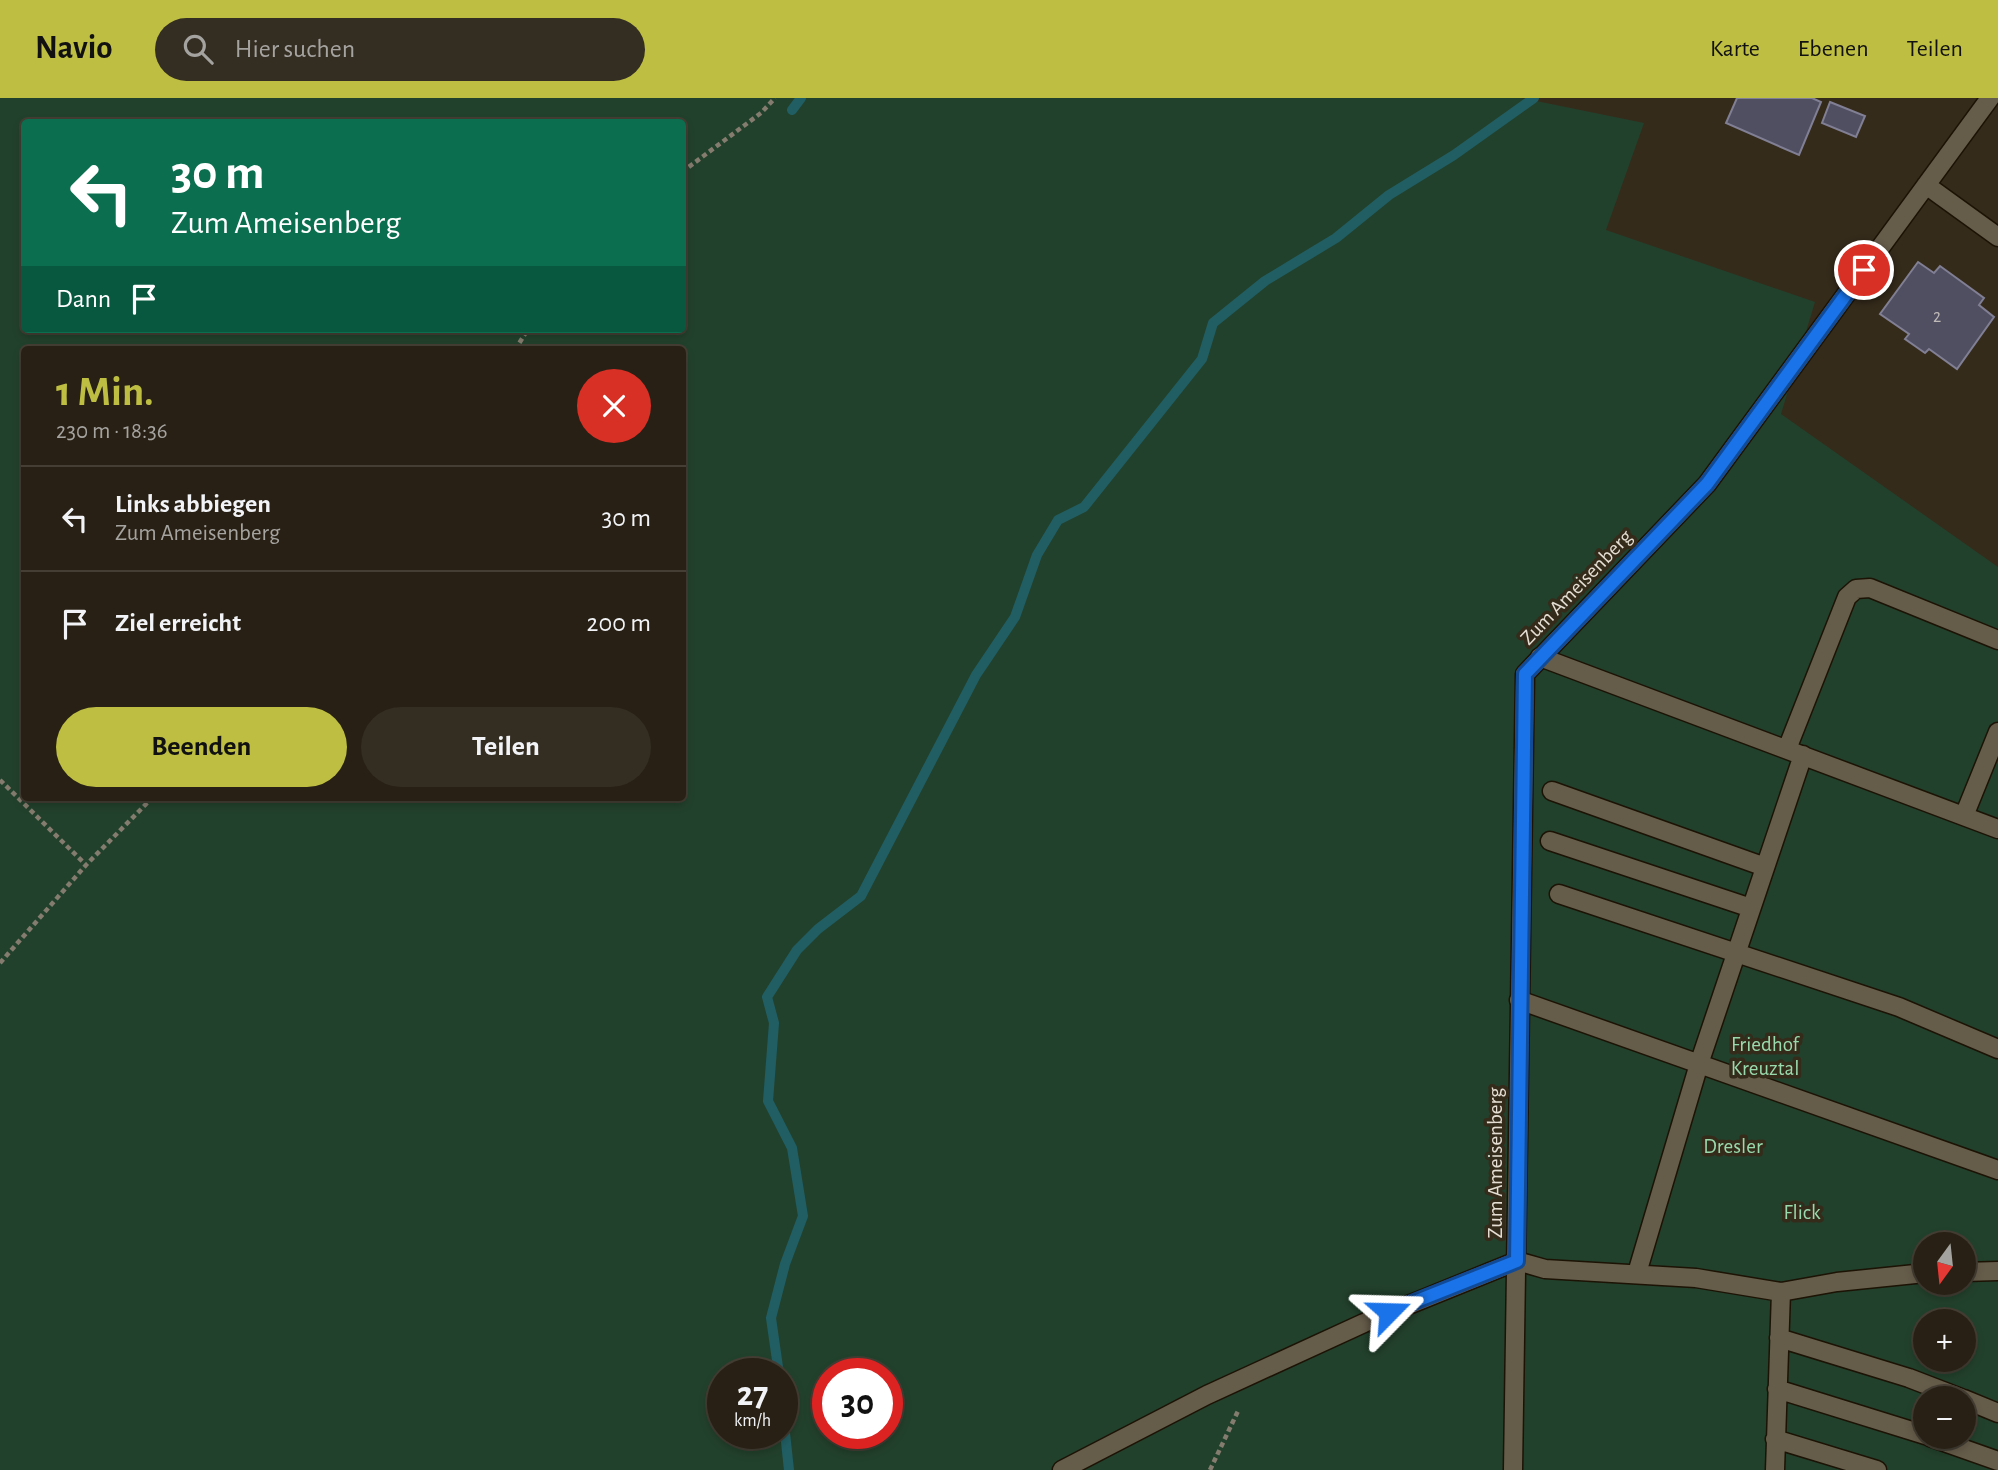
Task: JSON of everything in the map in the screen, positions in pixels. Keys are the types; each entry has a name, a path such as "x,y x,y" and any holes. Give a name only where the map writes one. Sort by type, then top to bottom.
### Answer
{"street":[{"name":"Zum Ameisenberg","path":"1513,1470 1525,674 1707,484 1990,98"},
{"path":"1926,185 1998,237"},
{"path":"1637,1273 1699,1064 1765,867 1795,752 1847,597 1856,589 1870,588 1998,640"},
{"path":"1540,657 1998,829"},
{"path":"1964,816 1998,732"},
{"path":"1552,792 1765,867"},
{"path":"1550,841 1751,908"},
{"path":"1559,894 1899,1007 1998,1049"},
{"path":"1519,1000 1998,1170"},
{"path":"1062,1470 1218,1390 1364,1323 1517,1261 1545,1269 1637,1273 1781,1292 1837,1282 1913,1274"},
{"path":"1976,1272 1998,1272"},
{"path":"1775,1470 1781,1292"},
{"path":"1779,1338 1929,1386"},
{"path":"1777,1389 1913,1431"},
{"path":"1976,1404 1998,1413"},
{"path":"1775,1440 1877,1470"},
{"path":"1964,1449 1998,1461"}],"path":[{"path":"686,169 761,113 775,98"},
{"path":"0,780 21,801"},
{"path":"21,801 86,865"},
{"path":"0,964 86,865 149,801"},
{"path":"1210,1470 1229,1426 1242,1406"}],"green space":[{"path":"0,98 1521,98 1644,123 1606,230 1815,302 1781,414 1998,567 1998,1470 0,1470"}],"building":[{"path":"1737,98 1812,98 1821,102 1799,155 1726,123"},
{"path":"1830,102 1865,116 1856,137 1822,123"},
{"path":"1918,262 1934,273 1940,266 1984,298 1979,305 1994,317 1957,369 1929,349 1925,353 1905,339 1909,334 1880,314"}],"waterway":[{"path":"792,110 801,98"},
{"path":"777,1358 771,1318 785,1264 803,1216 792,1148 768,1101 774,1023 767,997 797,950 818,929 861,896 976,675 1015,617 1037,555 1058,520 1084,507 1202,359 1213,323 1265,281 1336,238 1389,195 1454,155 1534,98"},
{"path":"787,1449 789,1470"}],"route":[{"path":"1389,1312 1517,1261 1525,674 1707,484 1864,270"}],"park label":[{"name":"Friedhof Kreuztal","path":"1765,1056"},
{"name":"Dresler","path":"1733,1146"},
{"name":"Flick","path":"1802,1212"}]}
